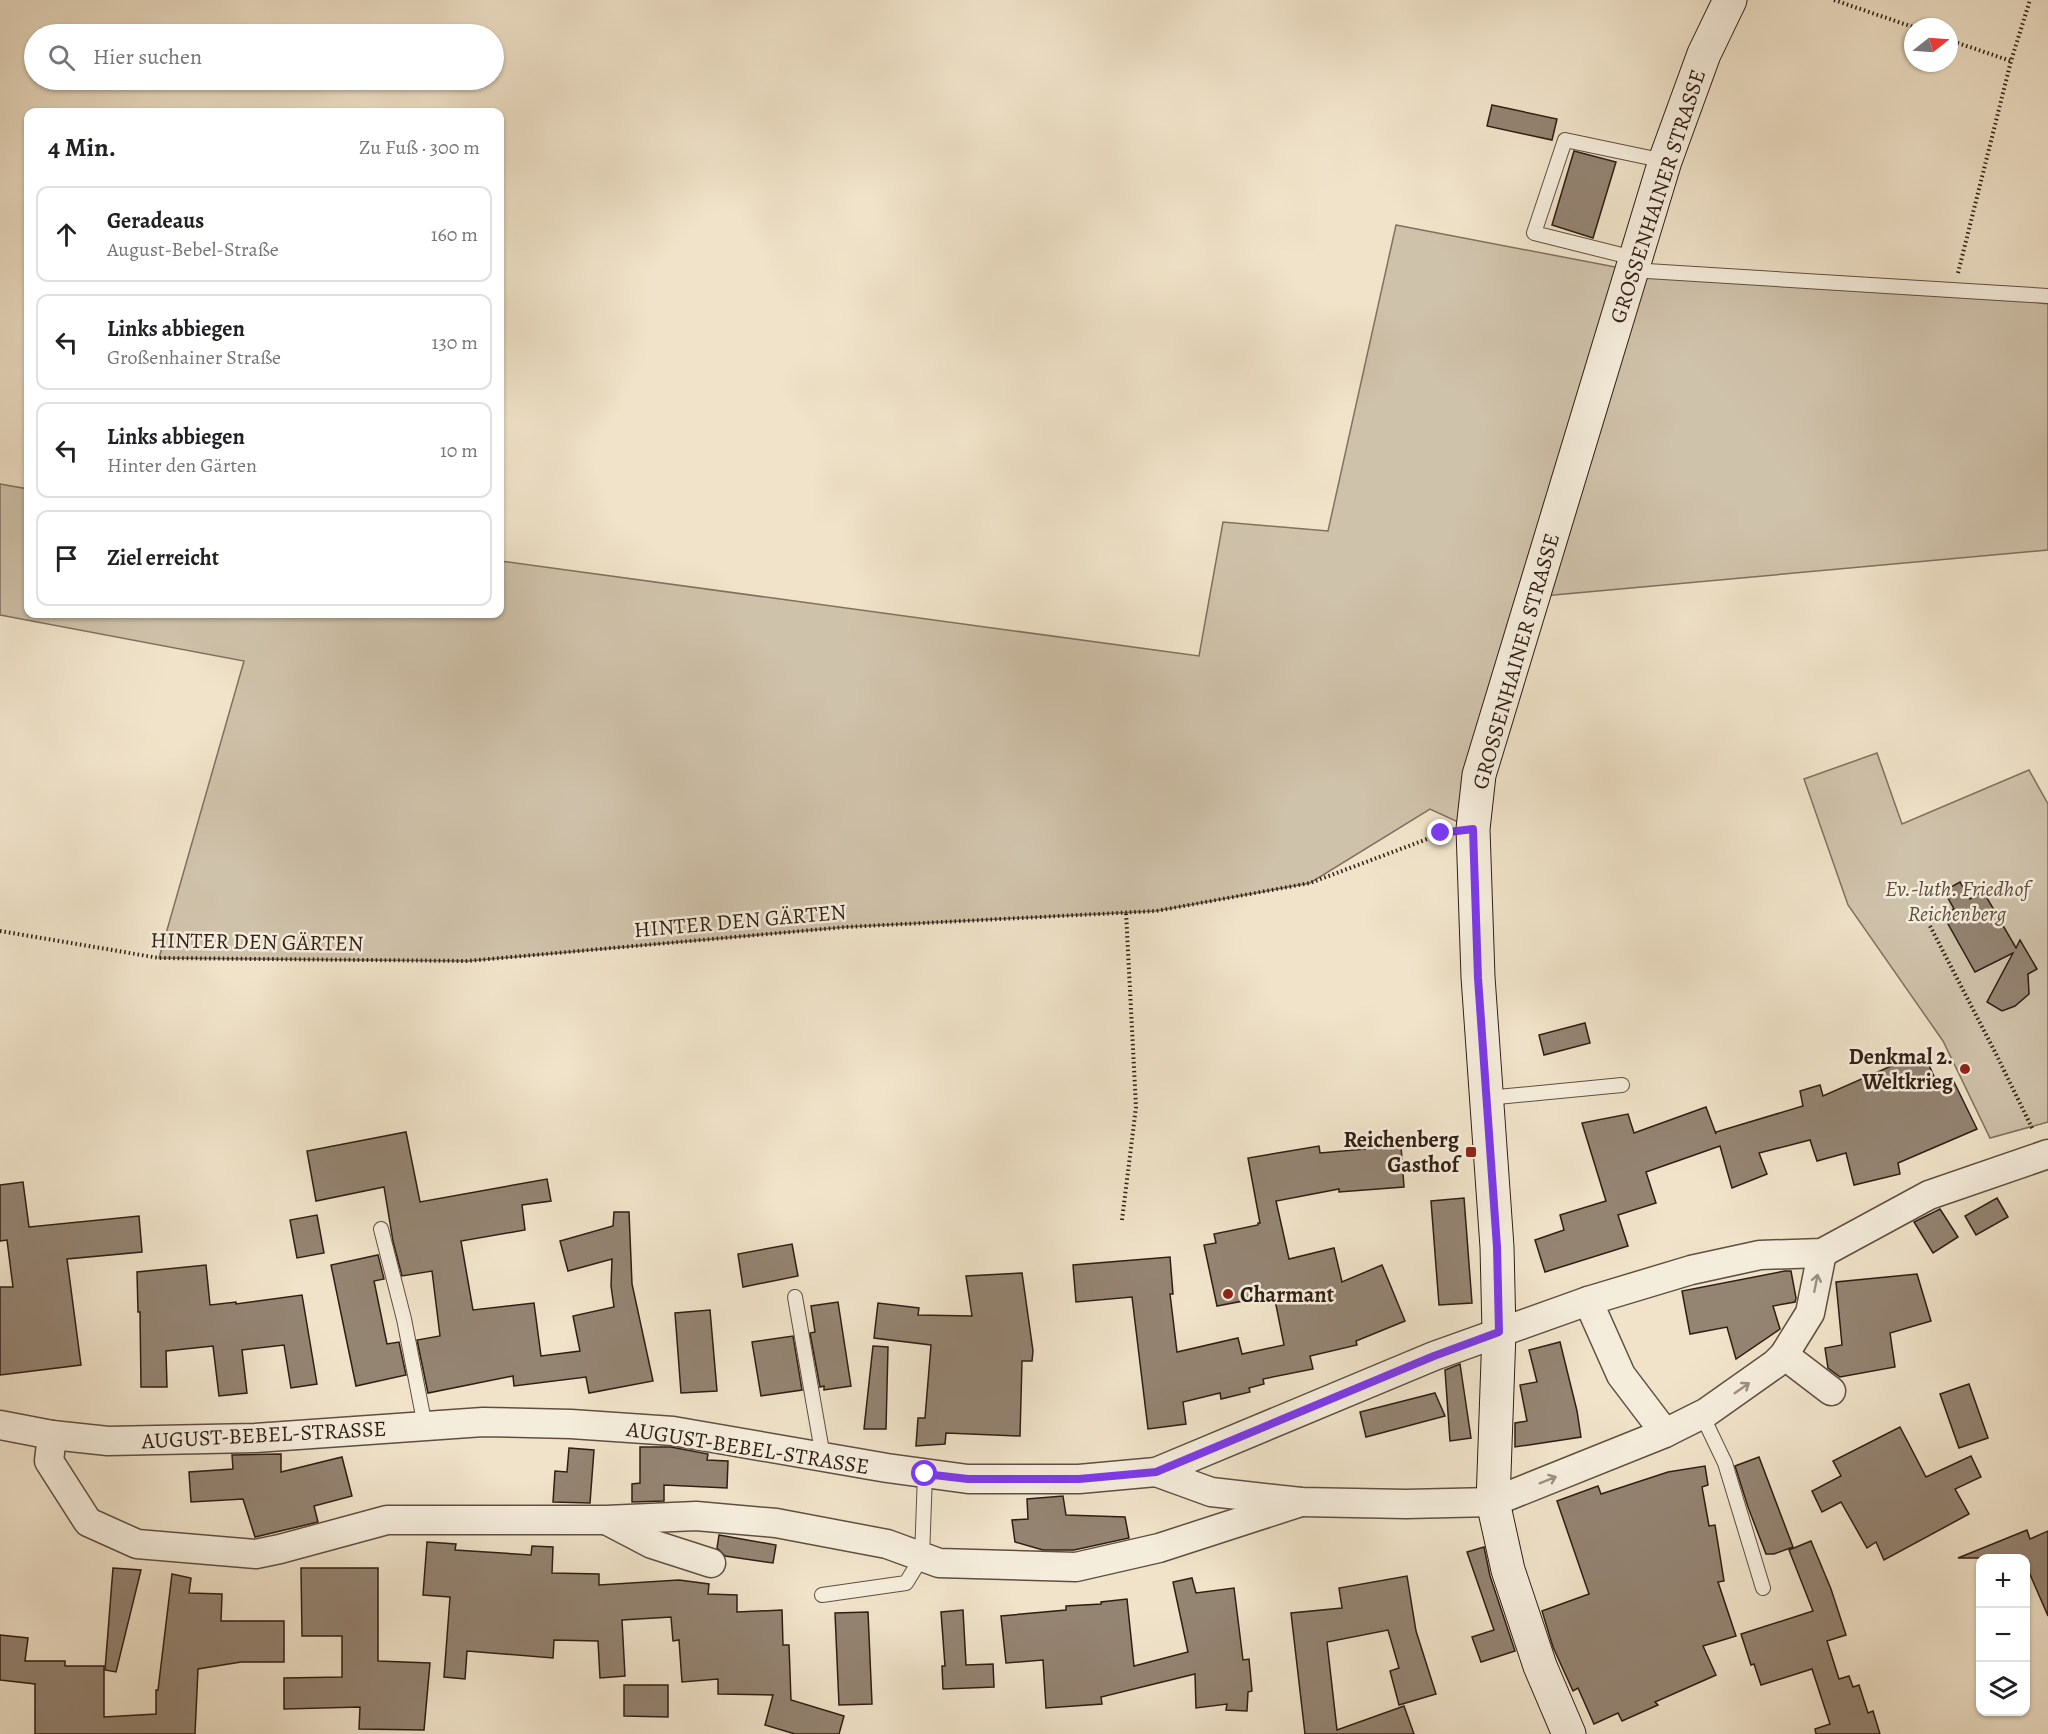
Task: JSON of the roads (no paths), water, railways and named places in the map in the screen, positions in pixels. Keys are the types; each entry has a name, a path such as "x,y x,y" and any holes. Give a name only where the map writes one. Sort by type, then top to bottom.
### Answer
{"street":[{"name":"GROSSENHAINER STRASSE","path":"1569,1734 1540,1666 1508,1570 1493,1502 1499,1332 1497,1247 1478,978 1473,829 1479,775 1633,264 1665,161 1704,54 1730,0"},
{"name":"AUGUST-BEBEL-STRASSE","path":"0,1425 52,1435 108,1441 232,1438 483,1422 571,1424 673,1431 925,1474 968,1479 1079,1479 1156,1472 1434,1356 1499,1332 1588,1301 1691,1270 1760,1256 1822,1253 1929,1195 2047,1156"},
{"name":"AUGUST-BEBEL-STRASSE","path":"1156,1472 1211,1492 1301,1502 1406,1504 1493,1502 1665,1433 1702,1415 1775,1364 1784,1355 1810,1313 1822,1253"},
{"path":"1588,1301 1621,1375 1665,1433"},
{"path":"1784,1355 1831,1391"},
{"name":"AUGUST-BEBEL-STRASSE","path":"52,1435 50,1461 88,1522 137,1544 256,1554 387,1520 606,1520 696,1516 776,1523 887,1544 939,1563 1076,1567 1159,1548 1301,1502"},
{"name":"AUGUST-BEBEL-STRASSE","path":"606,1520 652,1544 711,1563"}],"lane":[{"path":"1665,161 1564,140 1534,233 1633,264 1954,291 2048,296"},
{"path":"1486,1098 1622,1085"},
{"path":"381,1229 404,1319 425,1426"},
{"path":"795,1297 823,1457"},
{"path":"1702,1415 1725,1463 1763,1588"},
{"path":"822,1594 906,1583 922,1557 925,1474"}],"place":[{"name":"Denkmal 2. Weltkrieg","path":"1965,1069"},
{"name":"Reichenberg Gasthof","path":"1471,1152"},
{"name":"Charmant","path":"1228,1294"}],"park label":[{"name":"Ev.-luth. Friedhof Reichenberg","path":"1957,900"}]}
